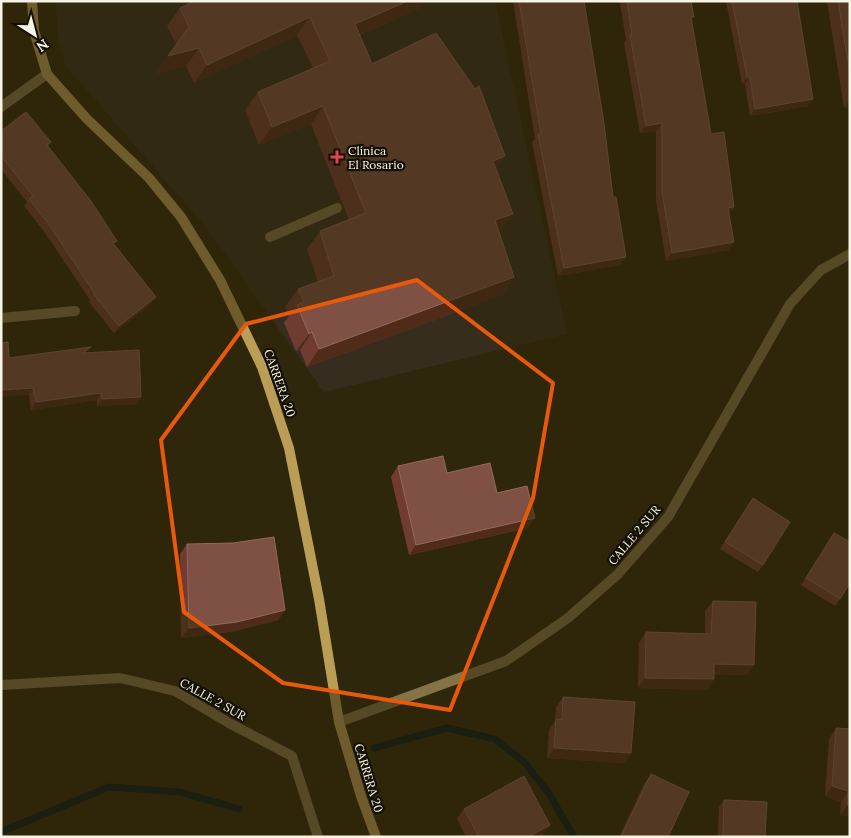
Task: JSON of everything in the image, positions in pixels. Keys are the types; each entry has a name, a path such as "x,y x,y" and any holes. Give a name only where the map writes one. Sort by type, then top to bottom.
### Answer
{"street":[{"name":"CARRERA 20","path":"32,1 34,31 47,74 87,119 150,178 181,217 220,280 262,367 289,448 319,599 340,722 361,796 376,837"},
{"path":"1,107 47,74"},
{"path":"270,237 337,208"},
{"name":"CALLE 2 SUR","path":"340,722 506,662 568,618 618,574 668,517 790,304 821,270 850,254"},
{"path":"1,318 75,312"},
{"name":"CALLE 2 SUR","path":"1,685 120,678 176,691 229,723 292,756 318,837"}],"highlighted area":[{"path":"417,280 553,383 533,498 450,710 283,683 184,612 161,440 246,324"}],"shaded area":[{"name":"Clínica El Rosario","path":"56,1 495,1 567,334 324,392 203,223 66,66 58,41"}],"building":[{"path":"195,1 408,1 355,24 372,64 436,33 475,89 479,86 505,156 493,161 513,214 495,220 514,277 319,349 312,332 309,334 297,305 304,302 298,289 334,276 320,231 366,213 323,106 272,127 258,92 330,61 310,17 207,65 199,48 168,56 189,27 180,8"},
{"path":"519,1 584,1 604,123 613,197 616,197 626,257 564,268 538,134 541,134"},
{"path":"627,1 691,1 694,17 691,17 711,134 724,132 734,207 728,208 734,242 672,253 662,192 662,123 646,126 630,35 632,35"},
{"path":"732,1 797,1 813,99 755,109 750,77 747,77"},
{"path":"838,1 850,1 850,74"},
{"path":"26,112 51,142 47,145 91,201 117,241 113,243 156,297 119,326 94,295 48,223 29,199 33,196 1,156 1,131"},
{"path":"8,342 9,358 91,347 83,353 139,350 141,397 102,399 101,393 36,402 33,388 1,390 1,343"},
{"path":"443,456 447,473 490,463 497,493 527,486 535,518 416,545 398,466"},
{"path":"753,498 790,522 763,565 725,542"},
{"path":"834,533 850,542 850,583 840,599 806,578"},
{"path":"274,537 285,610 237,622 189,628 187,544 233,543"},
{"path":"713,601 756,602 754,665 714,664 714,679 645,678 646,632 711,634"},
{"path":"563,697 635,702 631,753 554,748 556,719 562,720"},
{"path":"836,728 850,729 850,805 847,805 848,791 832,786"},
{"path":"651,774 689,792 668,837 621,837"},
{"path":"524,776 550,825 528,837 479,837 464,809"},
{"path":"724,800 767,802 765,837 723,837"}],"waterway":[{"path":"374,748 447,728 495,739 524,762 548,792 574,837"},
{"path":"1,832 109,787 180,792 239,809"}],"place":[{"name":"Clínica El Rosario","path":"337,157"}]}
